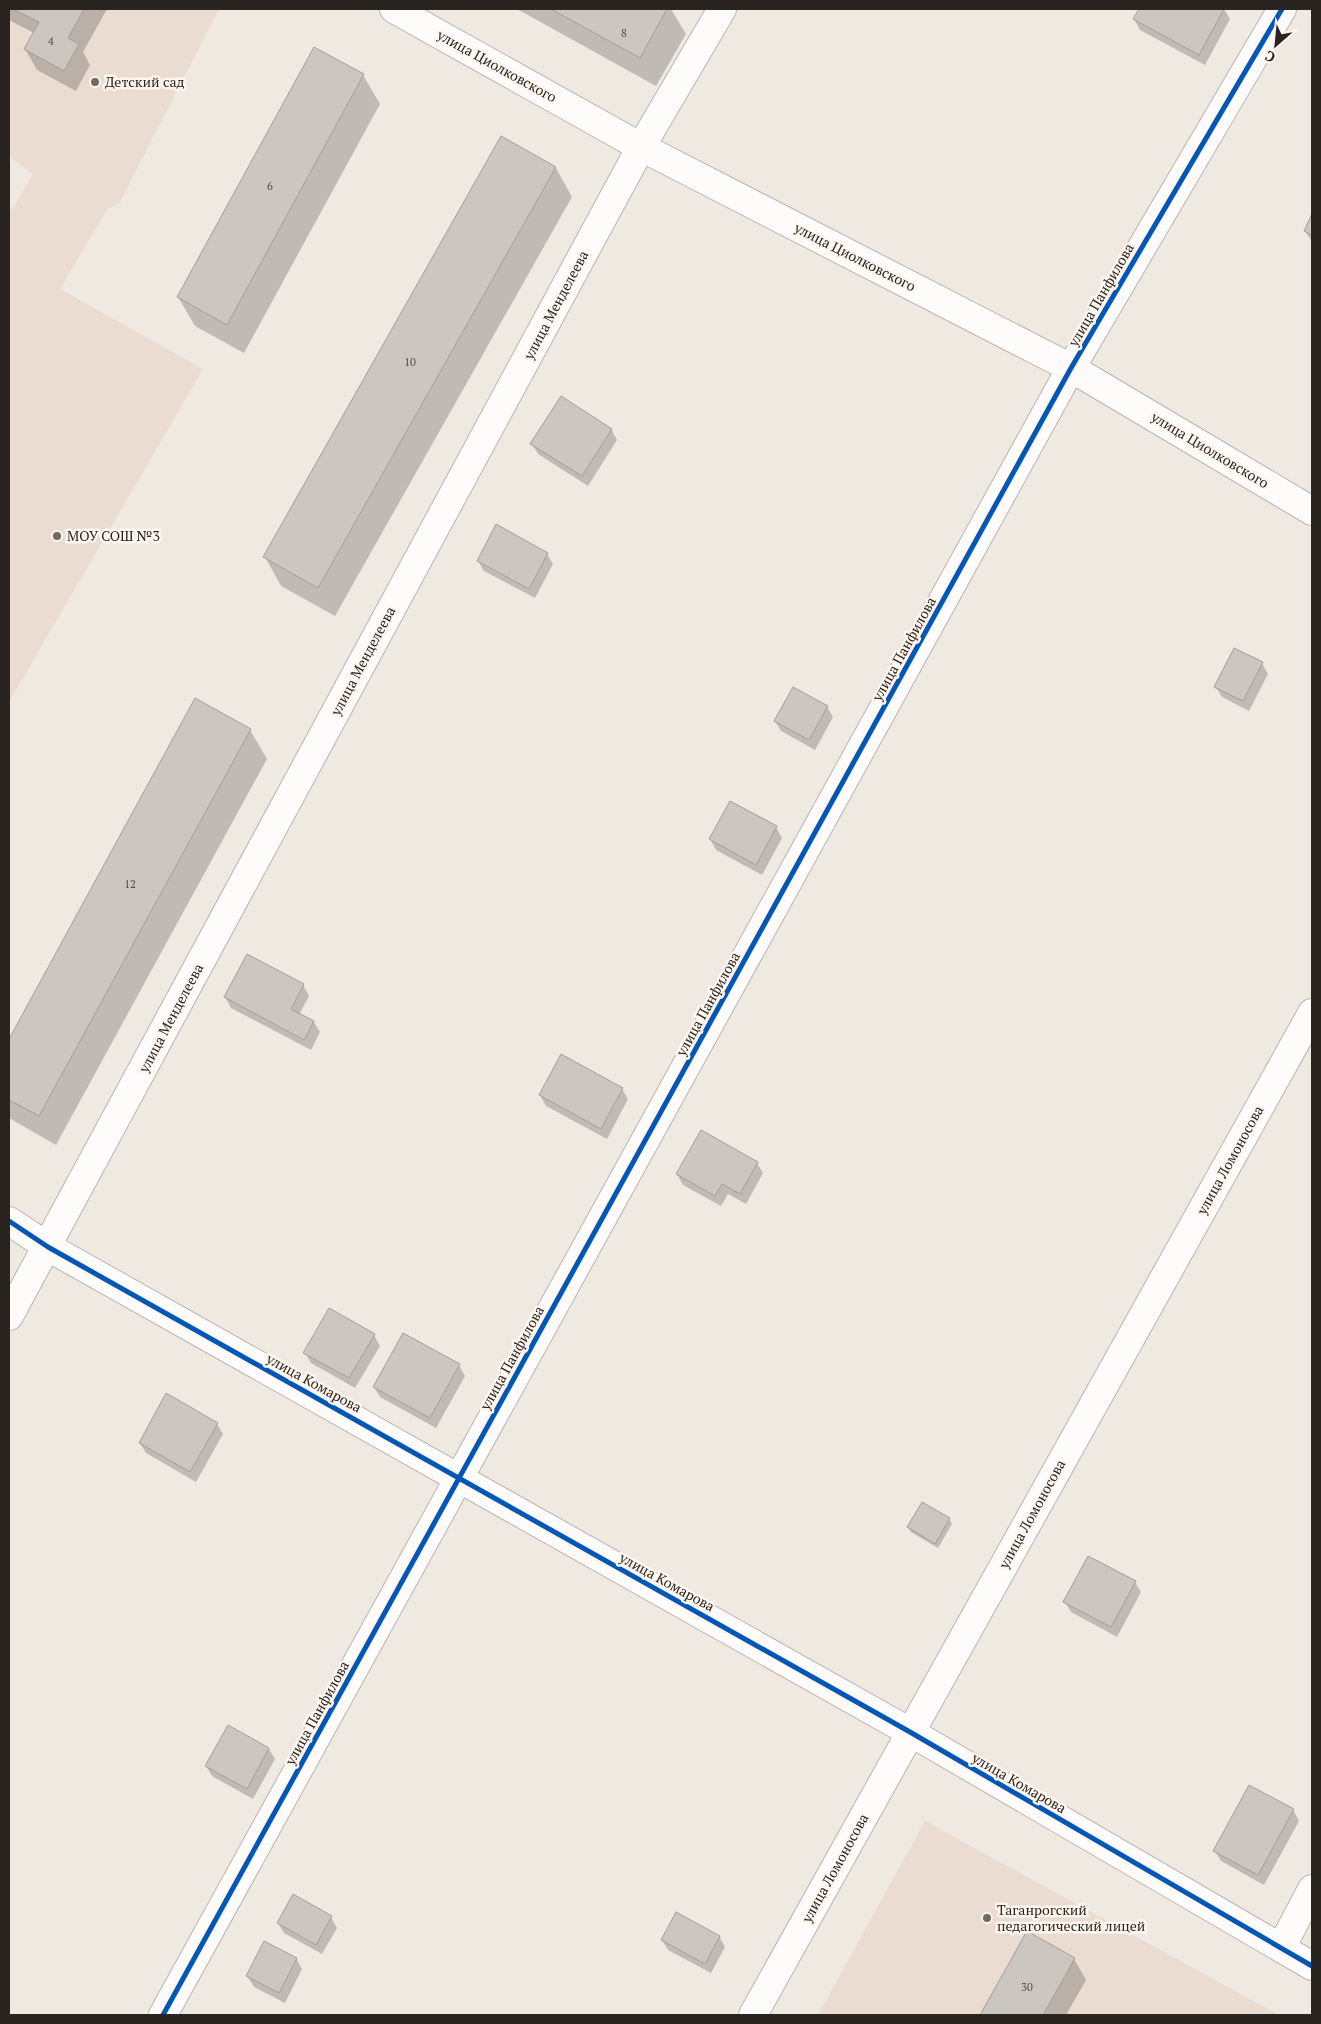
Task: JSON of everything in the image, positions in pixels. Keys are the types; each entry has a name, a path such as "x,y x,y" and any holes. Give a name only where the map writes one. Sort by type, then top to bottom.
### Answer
{"street":[{"name":"улица Циолковского","path":"394,9 641,147 1071,368 1312,511"},
{"name":"улица Менделеева","path":"9,1316 641,147 722,9"},
{"name":"улица Панфилова","path":"164,2015 1071,368 1282,9"},
{"name":"улица Ломоносова","path":"753,2015 1312,1013"},
{"name":"улица Комарова","path":"9,1221 48,1247 460,1477 910,1732 1312,1966"},
{"path":"1280,1948 1312,1889"}],"shaded area":[{"name":"МОУ СОШ №3","path":"9,9 219,9 120,202 106,211 60,289 203,369 9,702 9,209 12,210 33,174 9,156"},
{"name":"Таганрогский педагогический лицей","path":"925,1821 1279,2015 818,2015"}],"building":[{"path":"13,9 84,9 68,38 79,44 64,71 24,49 39,22"},
{"path":"551,9 667,9 640,58"},
{"path":"1139,9 1224,9 1199,55 1133,19"},
{"path":"314,47 364,74 227,325 177,297"},
{"path":"501,136 556,167 318,588 263,557"},
{"path":"1312,214 1312,235 1304,231"},
{"path":"561,396 612,429 582,476 530,444"},
{"path":"496,524 548,553 529,589 477,561"},
{"path":"1234,648 1263,662 1243,701 1214,687"},
{"path":"793,687 828,706 809,740 774,721"},
{"path":"195,698 251,729 39,1116 9,1100 9,1039"},
{"path":"730,801 777,826 756,865 709,839"},
{"path":"247,954 304,984 291,1009 314,1021 304,1040 224,997"},
{"path":"561,1054 623,1088 601,1129 539,1095"},
{"path":"701,1130 758,1162 740,1194 722,1184 715,1196 676,1174"},
{"path":"329,1308 375,1334 349,1378 303,1353"},
{"path":"403,1333 460,1364 430,1418 373,1387"},
{"path":"166,1393 218,1423 190,1472 139,1443"},
{"path":"922,1502 950,1518 935,1544 907,1527"},
{"path":"1088,1556 1136,1581 1111,1627 1063,1602"},
{"path":"228,1725 269,1748 247,1789 205,1766"},
{"path":"1249,1785 1294,1809 1258,1875 1213,1851"},
{"path":"293,1894 332,1916 316,1945 277,1923"},
{"path":"676,1912 720,1936 705,1964 661,1940"},
{"path":"1027,1931 1075,1958 1043,2015 980,2015"},
{"path":"264,1941 297,1958 279,1993 246,1976"}],"cycle path":[{"path":"163,2015 1071,368 1282,9"},
{"path":"9,1221 48,1247 910,1732 1312,1966"}],"place":[{"name":"Детский сад","path":"95,82"},
{"name":"МОУ СОШ №3","path":"57,536"},
{"name":"Таганрогский педагогический лицей","path":"987,1918"}]}
